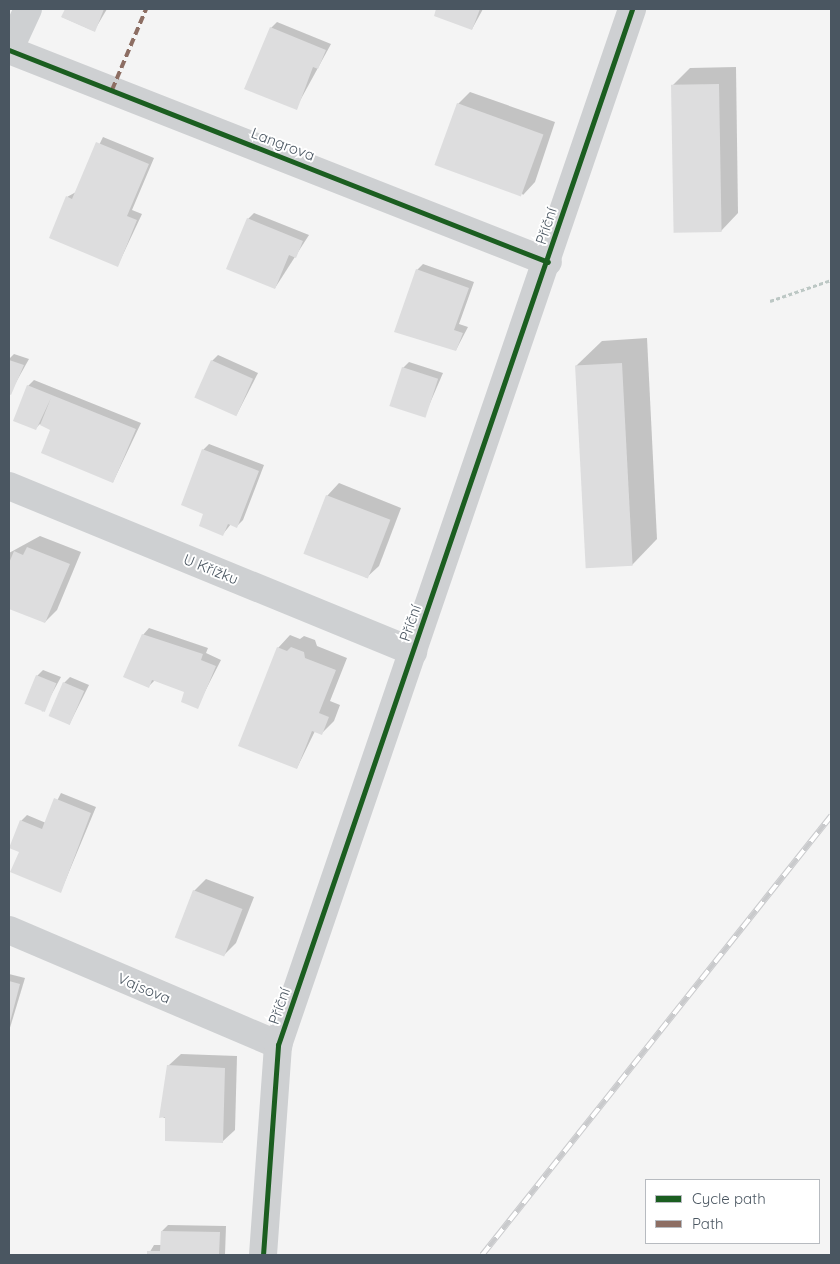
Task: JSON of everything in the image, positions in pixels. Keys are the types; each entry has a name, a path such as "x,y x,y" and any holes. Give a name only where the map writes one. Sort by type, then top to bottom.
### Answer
{"street":[{"path":"9,50 28,9"},
{"name":"Příční","path":"263,1255 278,1045 548,262 632,9"},
{"name":"Langrova","path":"9,50 548,262"},
{"name":"U Křížku","path":"9,486 413,652"},
{"name":"Vajsova","path":"9,930 278,1045"}],"path":[{"path":"770,301 831,280"}],"building":[{"path":"65,9 104,9 95,32 61,17"},
{"path":"436,9 480,9 472,30 434,16"},
{"path":"270,27 326,50 318,69 313,67 297,110 244,89"},
{"path":"719,84 722,232 674,233 671,85"},
{"path":"457,103 543,134 521,196 434,165"},
{"path":"96,142 149,164 127,216 137,220 118,267 49,238 66,196 72,199"},
{"path":"247,218 303,241 296,258 289,255 275,289 226,269"},
{"path":"416,269 469,288 454,330 463,333 456,351 394,332"},
{"path":"9,360 24,365 11,395 9,394"},
{"path":"211,360 253,379 236,416 194,397"},
{"path":"622,363 633,566 586,568 575,365"},
{"path":"402,367 438,379 425,418 389,406"},
{"path":"27,385 136,429 113,483 41,453 50,430 40,425 51,398 36,430 13,421"},
{"path":"202,449 259,471 237,528 228,524 223,536 199,526 203,514 181,505"},
{"path":"326,495 390,520 368,579 303,554"},
{"path":"27,547 70,564 45,623 9,609 9,563 14,551 23,555"},
{"path":"142,634 203,654 201,660 216,666 198,709 181,702 184,692 152,680 149,688 123,677"},
{"path":"277,647 287,651 291,647 304,652 305,658 336,670 319,713 329,717 322,735 312,731 297,769 238,746"},
{"path":"36,675 56,683 45,712 24,704"},
{"path":"63,682 84,691 70,725 49,716"},
{"path":"54,798 91,813 61,893 10,872 19,852 9,848 20,820 42,829"},
{"path":"193,890 242,909 224,957 175,938"},
{"path":"9,981 20,984 9,1026"},
{"path":"167,1065 225,1068 223,1143 165,1141 165,1117 159,1118"},
{"path":"161,1231 220,1232 219,1255 147,1255 147,1251 160,1251"}],"railway":[{"path":"482,1255 831,816"}],"marked path":[{"path":"112,90 146,9"}],"cycle path":[{"path":"263,1255 278,1045 632,9"},
{"path":"9,50 548,262"}]}
